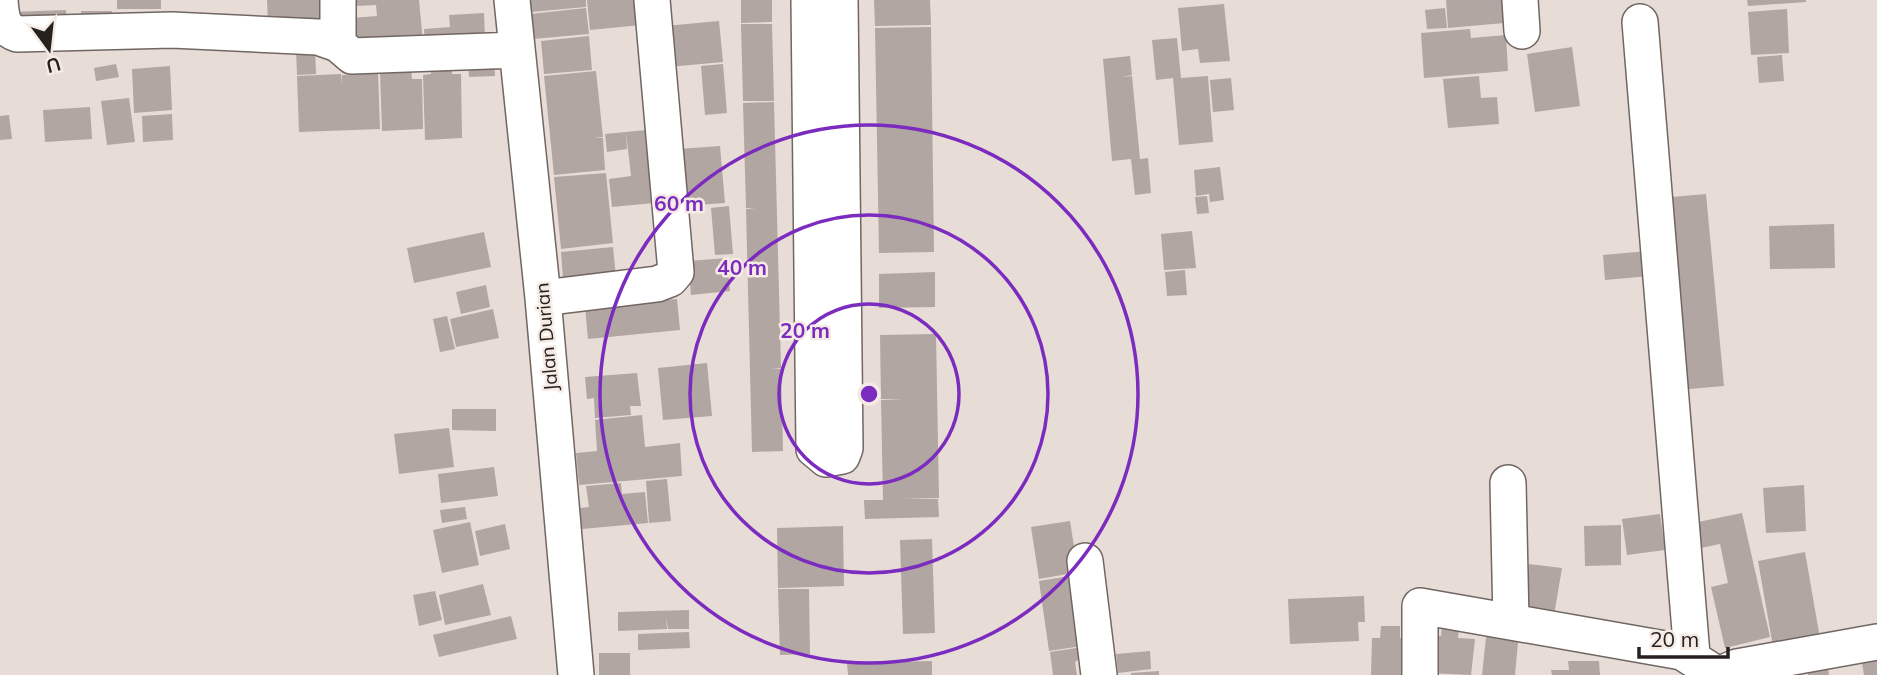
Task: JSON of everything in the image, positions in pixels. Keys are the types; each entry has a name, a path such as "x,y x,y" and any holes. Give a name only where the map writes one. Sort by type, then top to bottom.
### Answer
{"street":[{"path":"1,0 4,25 8,31 17,34 172,15 318,37 338,44 352,56 517,50"},
{"path":"338,0 338,44"},
{"name":"Jalan Durian","path":"512,0 543,298 576,675"},
{"path":"543,298 657,284 670,279 676,272 652,0"},
{"path":"810,0 814,449 826,459 842,456 845,448 841,0"},
{"path":"1640,22 1709,668"},
{"path":"1508,483 1511,621"},
{"path":"1085,562 1099,675"},
{"path":"1420,675 1420,606 1511,621 1709,668 1737,667 1877,642"}],"building":[{"path":"117,0 161,0 161,9 117,9"},
{"path":"267,0 327,0 327,22 268,23"},
{"path":"354,0 419,0 423,42 353,47 351,18 377,16 376,5 355,6"},
{"path":"529,0 586,0 586,7 531,12"},
{"path":"587,0 638,0 641,25 590,30"},
{"path":"741,0 772,0 772,22 741,23"},
{"path":"874,0 930,0 931,25 875,26"},
{"path":"1446,0 1502,0 1504,23 1448,28"},
{"path":"1747,0 1806,0 1806,2 1748,6"},
{"path":"1224,4 1230,61 1200,63 1198,49 1182,51 1178,8"},
{"path":"586,8 589,34 533,39 530,14"},
{"path":"1445,8 1447,28 1427,29 1425,10"},
{"path":"1787,9 1789,53 1751,55 1748,12"},
{"path":"66,10 67,29 13,31 12,12"},
{"path":"81,11 112,11 112,29 81,30"},
{"path":"484,13 485,38 425,43 424,29 450,27 449,15"},
{"path":"719,21 723,62 668,67 665,26"},
{"path":"741,24 772,24 774,101 743,101"},
{"path":"931,27 934,252 879,253 875,28"},
{"path":"1470,29 1471,38 1506,35 1508,71 1424,78 1421,33"},
{"path":"589,36 592,70 544,74 541,41"},
{"path":"1177,38 1181,78 1208,76 1213,142 1179,145 1173,78 1156,80 1152,40"},
{"path":"1572,47 1580,106 1535,112 1527,54"},
{"path":"296,49 315,49 316,74 297,75"},
{"path":"1782,55 1784,81 1759,83 1757,57"},
{"path":"494,56 495,76 469,77 468,57"},
{"path":"1130,56 1132,75 1122,77 1132,76 1140,159 1148,158 1151,193 1135,195 1131,159 1112,161 1103,59"},
{"path":"116,64 119,77 96,81 94,68"},
{"path":"723,64 727,113 705,115 701,66"},
{"path":"452,65 452,74 461,74 462,138 425,140 423,75 431,74 431,66"},
{"path":"170,66 172,110 134,113 132,69"},
{"path":"411,69 412,79 422,79 423,129 382,131 380,71"},
{"path":"596,71 603,137 594,138 603,138 605,170 554,175 544,76"},
{"path":"378,73 380,129 299,132 297,76 341,74 342,84 342,75"},
{"path":"1479,76 1481,98 1497,97 1499,124 1448,128 1443,79"},
{"path":"1231,78 1234,110 1213,112 1210,80"},
{"path":"129,98 135,142 107,145 101,101"},
{"path":"774,102 781,368 772,368 781,369 783,451 752,452 746,209 755,209 746,208 743,103"},
{"path":"90,107 92,139 45,142 43,110"},
{"path":"172,114 173,140 143,142 142,116"},
{"path":"9,115 12,139 0,140 0,116"},
{"path":"657,129 664,202 612,207 609,179 631,176 626,132"},
{"path":"626,132 627,149 607,152 605,134"},
{"path":"720,146 725,203 683,206 678,149"},
{"path":"1220,167 1224,200 1210,202 1209,194 1196,196 1194,170"},
{"path":"606,173 613,243 561,249 554,177"},
{"path":"1706,194 1724,386 1678,390 1660,198"},
{"path":"1207,196 1209,213 1197,214 1195,197"},
{"path":"729,206 733,254 715,255 711,208"},
{"path":"1834,224 1835,268 1770,269 1769,226"},
{"path":"1192,231 1196,268 1164,270 1161,234"},
{"path":"484,232 491,267 414,283 407,248"},
{"path":"613,247 617,286 564,291 561,252"},
{"path":"1648,251 1650,276 1605,280 1603,255"},
{"path":"727,258 730,291 691,295 688,261"},
{"path":"1185,270 1187,295 1167,296 1165,272"},
{"path":"935,272 935,307 879,308 879,274"},
{"path":"486,285 490,307 461,314 456,292"},
{"path":"677,299 680,330 588,339 585,307"},
{"path":"493,309 499,338 456,347 450,319"},
{"path":"447,316 455,349 440,352 433,319"},
{"path":"936,334 939,498 902,498 938,499 939,517 865,519 864,500 883,500 881,400 903,400 881,399 880,335"},
{"path":"707,363 712,416 663,420 658,368"},
{"path":"637,373 641,406 630,406 631,415 595,418 594,398 587,399 585,377"},
{"path":"452,409 496,409 496,431 452,430"},
{"path":"642,415 645,447 680,443 682,476 579,485 576,453 597,451 595,420"},
{"path":"449,428 454,467 399,474 394,434"},
{"path":"494,467 498,496 441,503 438,474"},
{"path":"667,479 671,521 649,523 646,481"},
{"path":"621,483 622,494 645,492 648,523 582,529 580,508 589,507 586,486"},
{"path":"1804,485 1806,531 1766,533 1763,488"},
{"path":"465,507 467,519 442,523 440,510"},
{"path":"1742,513 1770,637 1725,648 1711,587 1728,583 1720,544 1691,550 1687,533 1700,530 1698,522"},
{"path":"1660,514 1665,550 1627,555 1622,519"},
{"path":"1070,521 1076,559 1073,573 1039,579 1031,527"},
{"path":"470,522 479,565 442,573 433,530"},
{"path":"505,524 510,549 480,556 475,531"},
{"path":"1621,525 1621,565 1585,566 1584,526"},
{"path":"843,526 844,586 778,588 777,528"},
{"path":"932,539 935,633 903,634 900,540"},
{"path":"1805,552 1822,650 1775,658 1758,561"},
{"path":"1529,564 1562,568 1553,621 1522,616"},
{"path":"1082,574 1088,645 1049,651 1039,581"},
{"path":"483,584 491,615 445,625 439,595"},
{"path":"778,589 809,589 810,654 780,655"},
{"path":"435,591 442,620 419,626 413,595"},
{"path":"1364,596 1365,622 1358,622 1359,641 1290,644 1288,599"},
{"path":"689,610 689,629 668,629 666,617 667,629 618,631 618,612"},
{"path":"511,616 517,639 439,657 433,635"},
{"path":"1381,626 1400,626 1400,638 1411,638 1411,675 1371,675 1372,638 1380,638"},
{"path":"1442,626 1459,628 1458,638 1475,639 1471,675 1428,673 1432,635 1441,636"},
{"path":"1487,628 1519,631 1515,675 1482,675"},
{"path":"689,632 690,648 638,650 638,634"},
{"path":"1083,647 1084,656 1075,662 1077,675 1053,675 1050,652"},
{"path":"1150,651 1151,669 1118,673 1116,654"},
{"path":"599,653 630,653 630,675 599,675"},
{"path":"1877,655 1877,675 1864,675 1861,657"},
{"path":"932,661 932,675 848,675 847,663"},
{"path":"1568,661 1599,661 1600,675 1552,675 1551,670 1569,670"},
{"path":"1828,667 1829,675 1808,675 1807,670"},
{"path":"1159,671 1159,675 1131,675 1131,673"}]}
